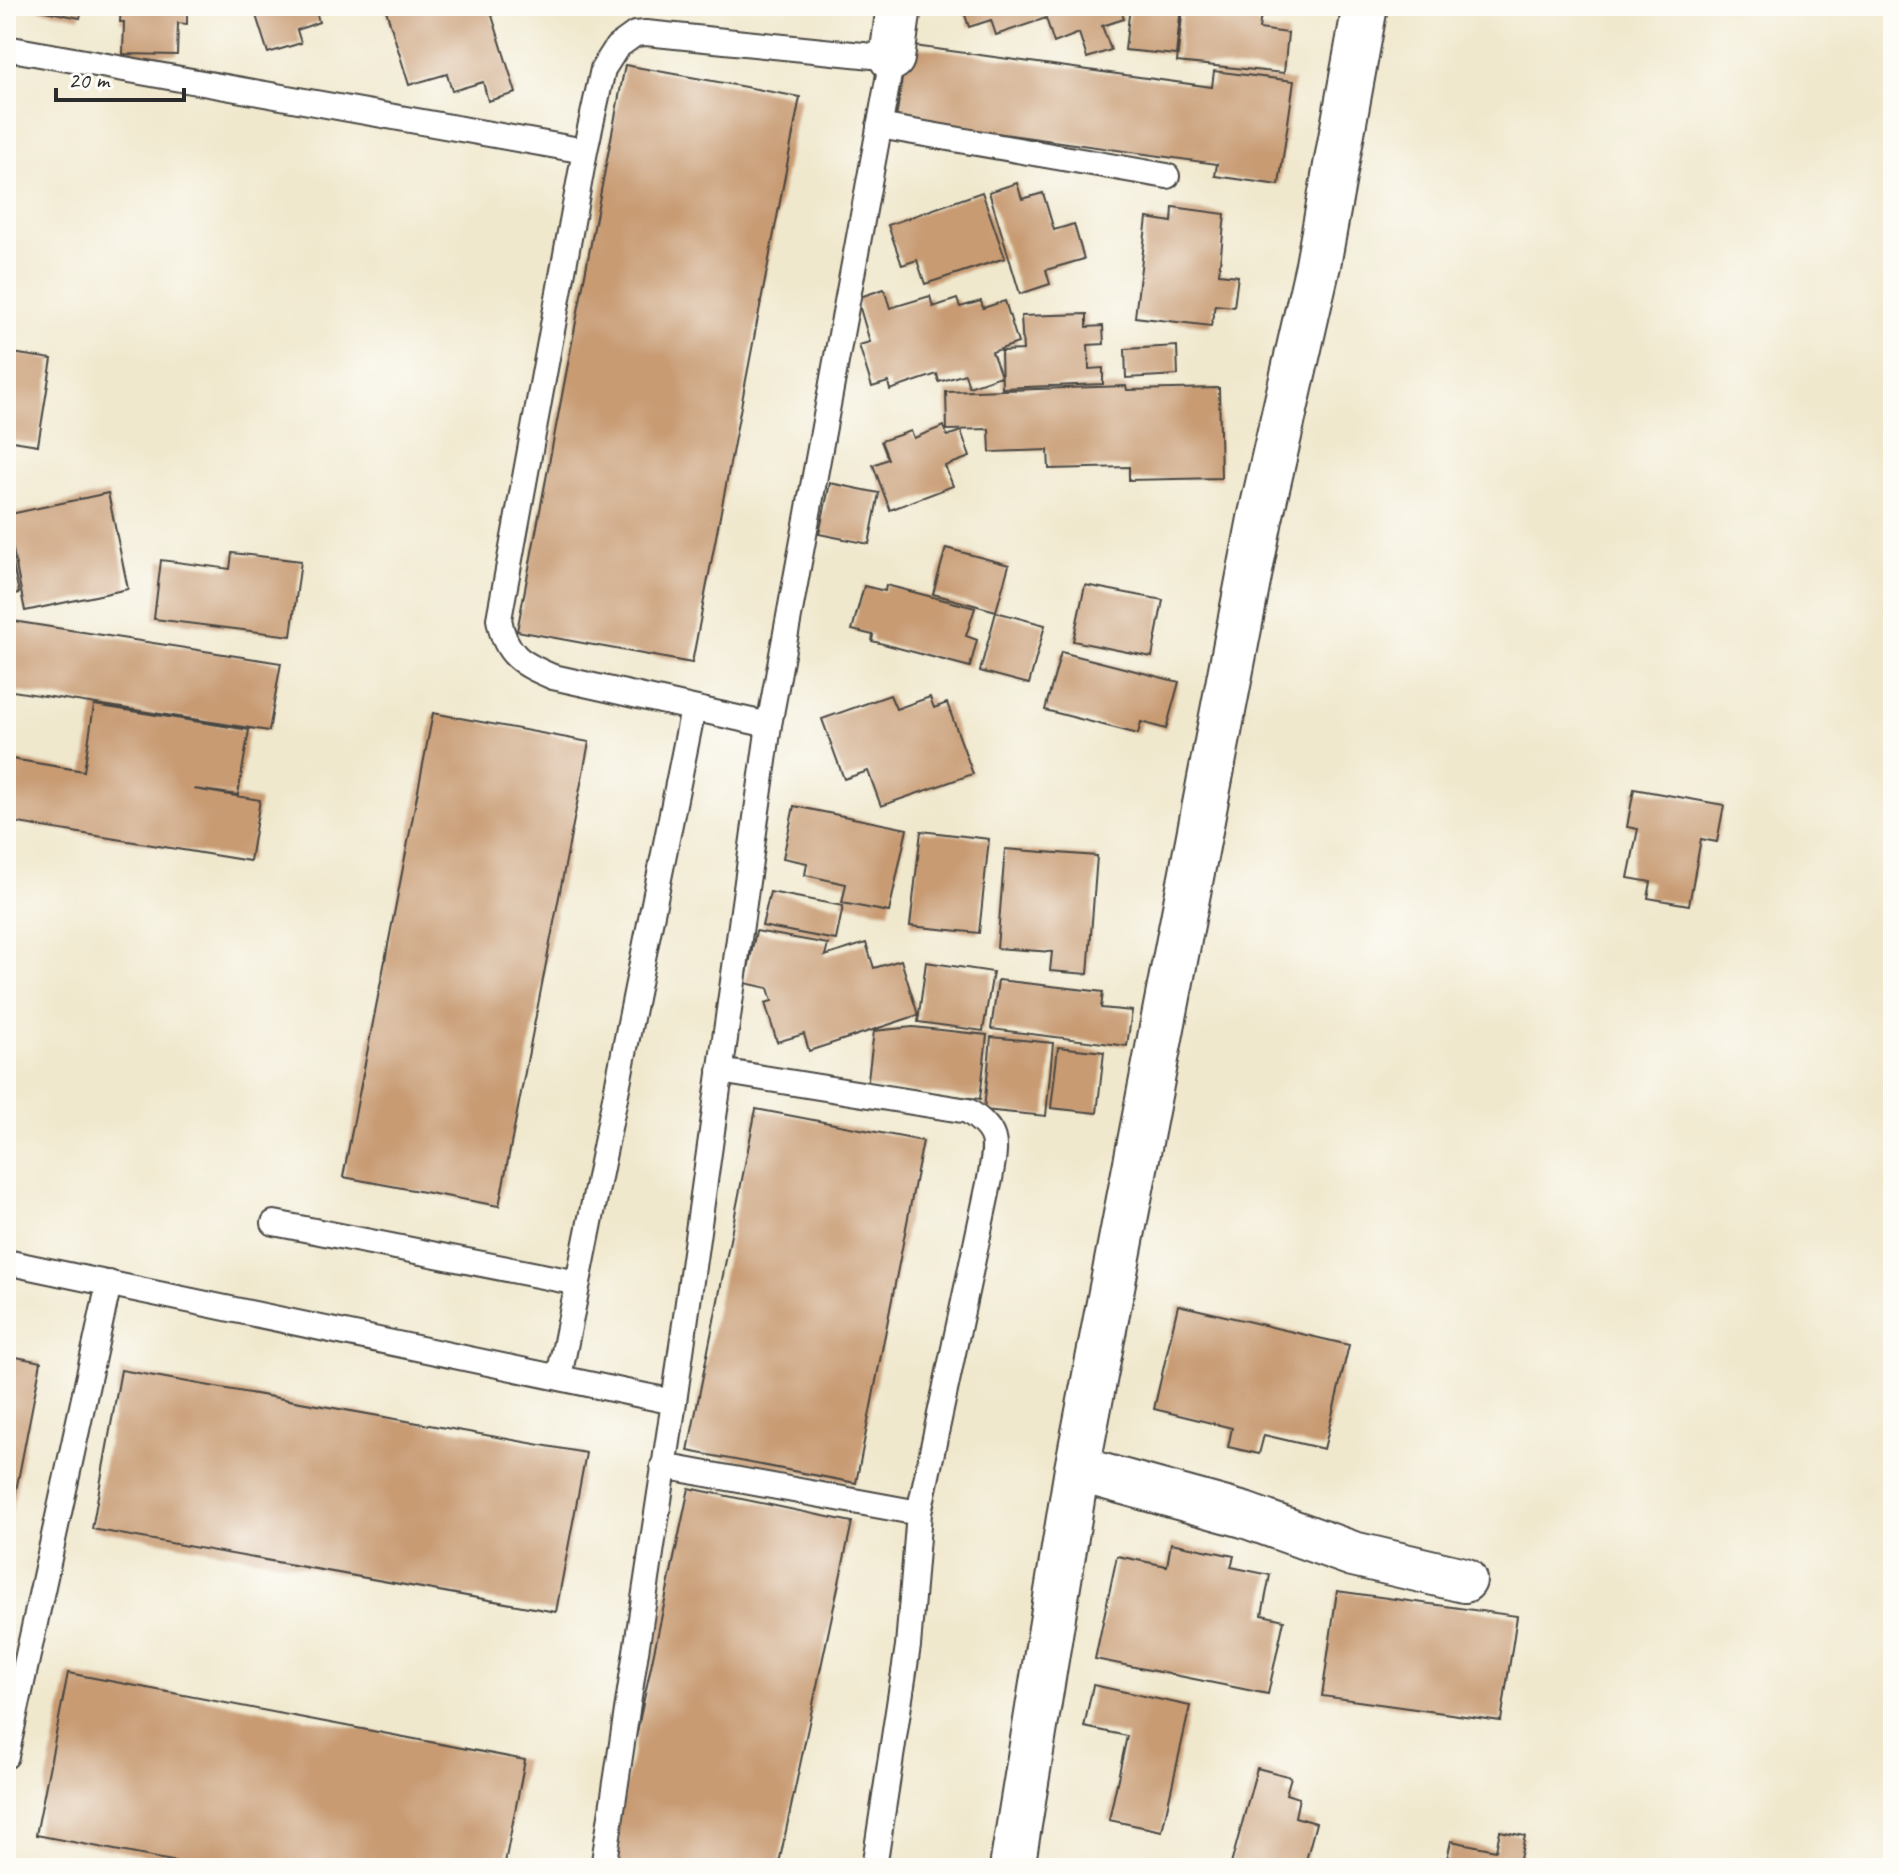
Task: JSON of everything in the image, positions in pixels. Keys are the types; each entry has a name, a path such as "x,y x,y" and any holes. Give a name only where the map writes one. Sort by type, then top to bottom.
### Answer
{"street":[{"path":"892,58 899,6"},
{"path":"1012,1868 1077,1469 1260,519 1318,265 1365,6"},
{"path":"1077,1469 1244,1515 1353,1554 1464,1580"}],"lane":[{"path":"603,1868 674,1402 769,725 892,58 635,34 617,47 607,61 585,151 499,619 502,639 516,656 532,668 553,677 769,725"},
{"path":"6,48 585,151"},
{"path":"879,126 1167,176"},
{"path":"559,1377 693,709"},
{"path":"720,1071 968,1111 990,1129 995,1147 919,1513 908,1646 874,1868"},
{"path":"274,1223 578,1283"},
{"path":"6,1262 674,1402"},
{"path":"6,1756 109,1283"},
{"path":"663,1466 919,1513"}],"building":[{"path":"20,6 83,6 80,18"},
{"path":"121,6 187,6 187,24 178,23 177,55 123,54"},
{"path":"253,6 330,7 316,11 319,22 297,30 301,43 268,53"},
{"path":"399,6 489,6 516,93 488,101 483,82 452,91 447,74 409,85 386,10"},
{"path":"962,6 1120,6 1124,19 1102,26 1111,50 1087,58 1079,33 1054,43 1046,18 996,35 991,20 969,27"},
{"path":"1130,6 1181,6 1176,55 1125,50"},
{"path":"1183,6 1262,6 1259,29 1288,33 1284,73 1177,62"},
{"path":"907,45 1212,87 1214,71 1294,81 1279,185 1215,176 1217,164 896,119"},
{"path":"625,65 800,97 692,663 517,631"},
{"path":"1017,183 1022,199 1043,193 1054,230 1074,224 1084,259 1046,270 1050,284 1020,294 989,192"},
{"path":"982,192 1005,258 925,284 917,260 902,265 888,225"},
{"path":"1173,207 1225,214 1219,274 1238,276 1234,307 1215,305 1211,326 1135,317 1147,218 1172,222"},
{"path":"884,289 890,308 930,296 933,307 957,299 960,307 981,301 983,308 1005,301 1018,343 992,352 1001,376 969,387 965,374 939,382 937,374 890,390 888,382 872,387 859,345 870,342 857,298"},
{"path":"1087,314 1087,327 1103,326 1104,344 1088,345 1089,369 1103,368 1103,384 1002,388 1001,351 1023,350 1021,316"},
{"path":"1177,346 1178,375 1126,378 1125,349"},
{"path":"6,352 52,359 38,445 6,440"},
{"path":"1126,386 1127,390 1219,388 1221,478 1129,480 1129,467 1049,469 1048,450 990,452 989,429 947,430 946,392"},
{"path":"944,426 947,436 961,431 970,457 945,466 953,486 890,510 873,465 888,459 881,441 911,431 914,438"},
{"path":"830,483 879,493 869,544 819,534"},
{"path":"108,493 128,589 25,611 6,515"},
{"path":"6,539 19,593 6,596"},
{"path":"946,548 1009,565 996,611 933,594"},
{"path":"232,553 301,561 291,636 154,619 161,560 230,569"},
{"path":"886,585 975,608 966,636 977,640 970,667 872,641 873,635 852,630 864,586 885,591"},
{"path":"1085,585 1163,600 1152,657 1073,641"},
{"path":"996,612 1045,625 1029,684 980,671"},
{"path":"6,620 281,663 269,731 6,690"},
{"path":"1061,652 1179,682 1166,729 1141,722 1138,734 1045,710"},
{"path":"890,695 896,709 930,697 934,708 947,703 973,774 881,806 868,771 844,779 822,719"},
{"path":"94,705 249,730 238,795 194,789 260,800 250,861 6,821 6,758 84,771"},
{"path":"433,713 589,742 499,1206 343,1177"},
{"path":"1634,789 1724,805 1717,842 1701,839 1689,905 1648,898 1651,882 1628,878 1638,829 1627,827"},
{"path":"794,806 907,829 889,912 842,903 846,884 805,875 807,863 783,858"},
{"path":"921,831 989,839 979,933 910,926"},
{"path":"1005,849 1097,856 1088,974 1050,971 1052,952 997,948"},
{"path":"770,892 843,906 836,940 762,926"},
{"path":"756,931 828,944 825,956 866,943 874,968 901,960 918,1015 809,1051 804,1034 777,1042 765,1003 772,1001 768,988 745,983"},
{"path":"926,962 993,972 983,1031 918,1022"},
{"path":"998,980 1103,992 1101,1008 1132,1011 1127,1046 991,1029"},
{"path":"913,1027 987,1035 980,1099 867,1087 874,1031"},
{"path":"991,1037 1053,1043 1046,1116 984,1110"},
{"path":"1058,1047 1104,1052 1097,1113 1051,1108"},
{"path":"756,1109 923,1141 856,1483 688,1451"},
{"path":"1178,1305 1349,1345 1324,1449 1264,1435 1259,1454 1228,1447 1232,1428 1154,1409"},
{"path":"6,1355 41,1362 7,1537 6,1537"},
{"path":"121,1370 586,1453 556,1612 92,1529"},
{"path":"689,1488 852,1522 778,1868 608,1868"},
{"path":"1171,1543 1234,1556 1231,1567 1270,1575 1262,1615 1284,1620 1268,1694 1095,1659 1117,1556 1167,1566"},
{"path":"1337,1591 1517,1616 1501,1721 1322,1696"},
{"path":"68,1673 525,1760 504,1868 209,1868 36,1835"},
{"path":"1093,1685 1190,1706 1162,1831 1109,1820 1127,1736 1084,1727"},
{"path":"1257,1768 1291,1777 1286,1794 1299,1798 1295,1817 1316,1823 1304,1868 1230,1868"},
{"path":"1500,1831 1525,1836 1518,1868 1445,1868 1451,1841 1496,1850"}]}
